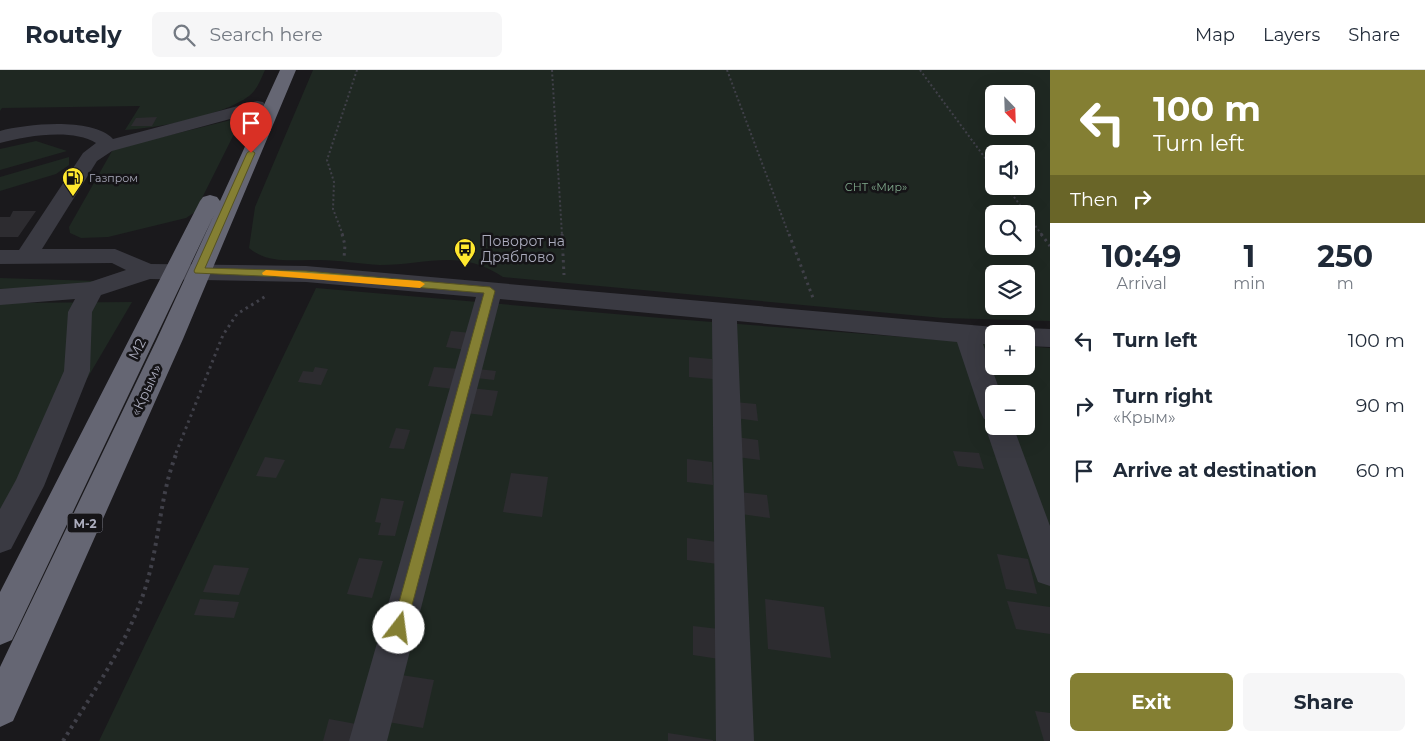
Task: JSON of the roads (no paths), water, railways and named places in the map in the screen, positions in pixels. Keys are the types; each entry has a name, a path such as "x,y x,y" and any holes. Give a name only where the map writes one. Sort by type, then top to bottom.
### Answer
{"highway":[{"name":"М2","path":"0,628 187,271 256,106 274,70"},
{"name":"«Крым»","path":"0,708 187,271 288,70"}],"street":[{"path":"26,256 90,157 105,147 256,106"},
{"path":"0,137 26,131 76,131 100,136 105,141 105,147"},
{"path":"0,257 115,256 148,271"},
{"path":"0,298 92,290 148,271 187,271 337,277 985,336"},
{"path":"0,538 29,486 76,371 80,312 92,290"},
{"path":"368,741 490,291"},
{"path":"724,313 735,741"},
{"path":"967,335 985,386"},
{"path":"1035,337 1050,338"},
{"path":"1002,435 1050,571"}],"place":[{"name":"Газпром","path":"73,197"},
{"name":"Поворот на Дряблово","path":"465,268"}],"park label":[{"name":"СНТ «Мир»","path":"876,187"}]}
